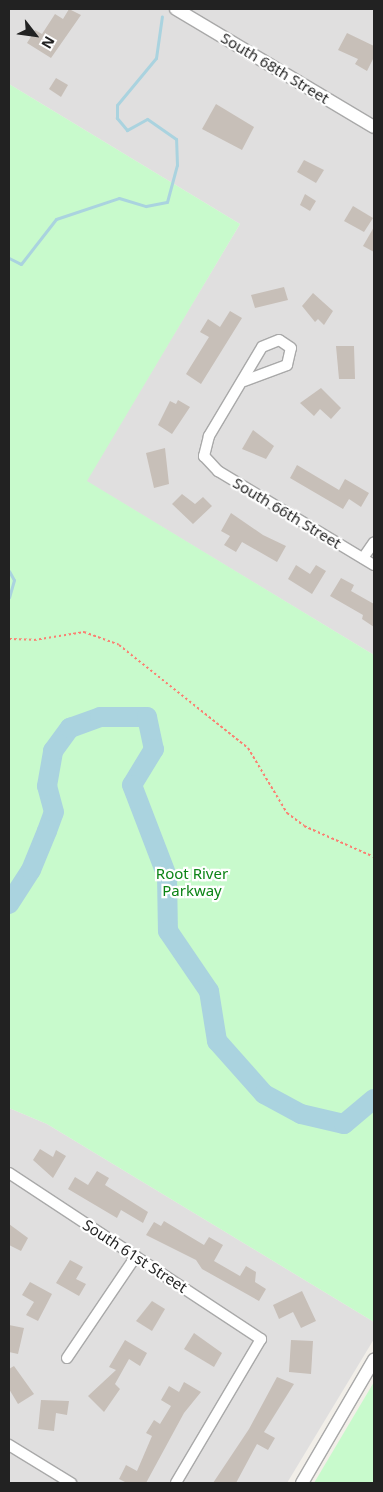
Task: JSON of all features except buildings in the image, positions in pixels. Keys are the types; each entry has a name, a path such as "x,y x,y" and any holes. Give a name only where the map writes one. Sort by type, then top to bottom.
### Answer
{"street":[{"name":"South 68th Street","path":"176,9 374,127"},
{"path":"280,340 291,348 287,365 244,381 262,347 280,340"},
{"name":"South 66th Street","path":"244,381 209,436 204,456 218,471 374,565"},
{"path":"363,558 374,542"},
{"name":"South 61st Street","path":"9,1174 261,1340 176,1483"},
{"path":"67,1358 136,1256"},
{"path":"302,1483 374,1360"},
{"path":"9,1445 70,1483"}],"path":[{"path":"9,639 34,640 84,632 119,645 248,748 287,813 310,829 374,856"}],"shaded area":[{"path":"10,9 374,9 374,655 86,481 240,224 9,84"},
{"path":"9,1108 47,1124 374,1322 374,1339 287,1483 9,1483"}],"green space":[{"name":"Root River Parkway","path":"9,84 240,224 87,481 374,655 374,1322 47,1124 9,1108"},
{"path":"374,1382 374,1483 314,1483"}],"waterway":[{"path":"9,258 21,264 56,219 119,198 146,206 167,202 177,165 176,139 147,119 127,130 117,118 117,105 156,58 162,16"},
{"path":"9,571 14,580 9,597"},
{"path":"9,904 31,870 54,812 47,786 53,751 70,728 100,717 147,717 154,749 132,785 167,876 168,931 209,991 217,1041 264,1094 301,1114 344,1124 374,1099"}]}
